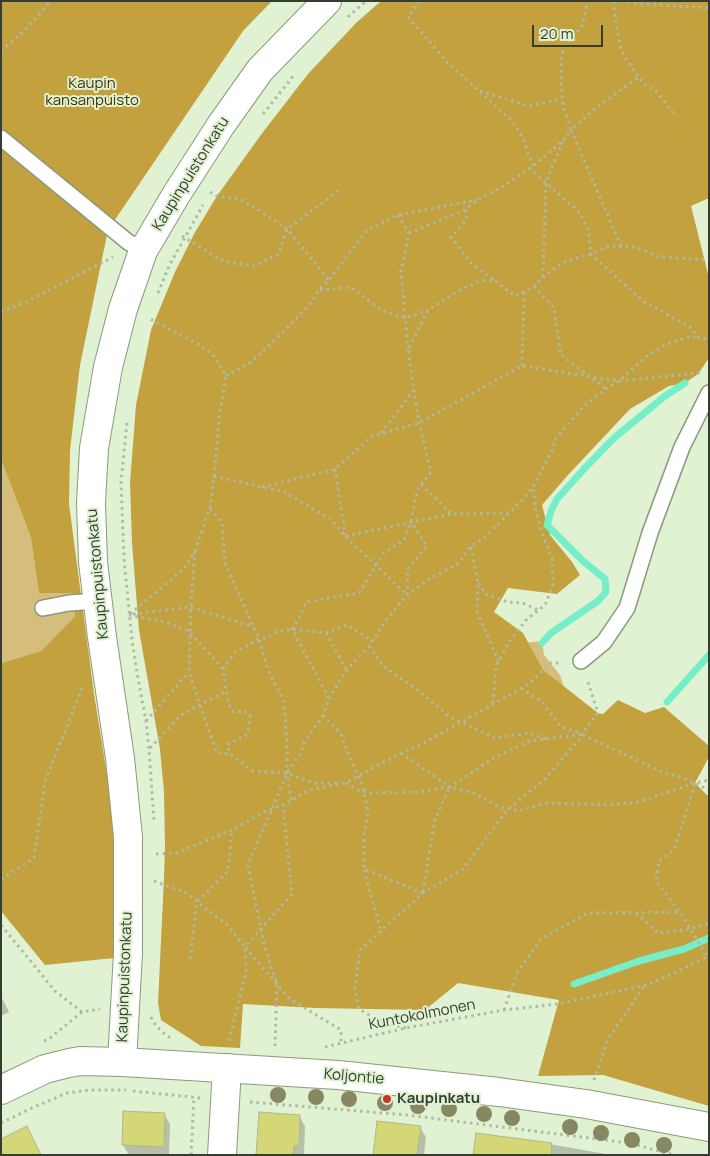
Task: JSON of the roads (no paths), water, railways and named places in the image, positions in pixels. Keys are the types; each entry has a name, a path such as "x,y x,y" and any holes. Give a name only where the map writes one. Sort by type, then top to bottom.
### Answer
{"street":[{"name":"Kaupinpuistonkatu","path":"122,1062 128,953 128,837 120,758 98,601 91,503 94,448 108,367 136,247 181,187 221,125 260,70 326,1"},
{"name":"Koljontie","path":"1,1090 46,1069 69,1063 227,1061 499,1092 586,1104 709,1127"},
{"path":"222,1155 227,1061"}],"lane":[{"path":"1,138 136,247"},
{"path":"581,661 604,642 627,608 650,532 682,447 709,393"},
{"path":"43,608 69,603 98,601"}],"waterway":[{"path":"542,643 551,633 598,601 606,592 605,579 583,561 547,525 557,499 614,438 665,396 685,383"},
{"path":"667,702 709,655"},
{"path":"574,984 639,961 684,949 709,938"}],"place":[{"name":"Kaupinkatu","path":"387,1099"}],"park label":[{"name":"Kaupin kansanpuisto","path":"92,92"}]}
